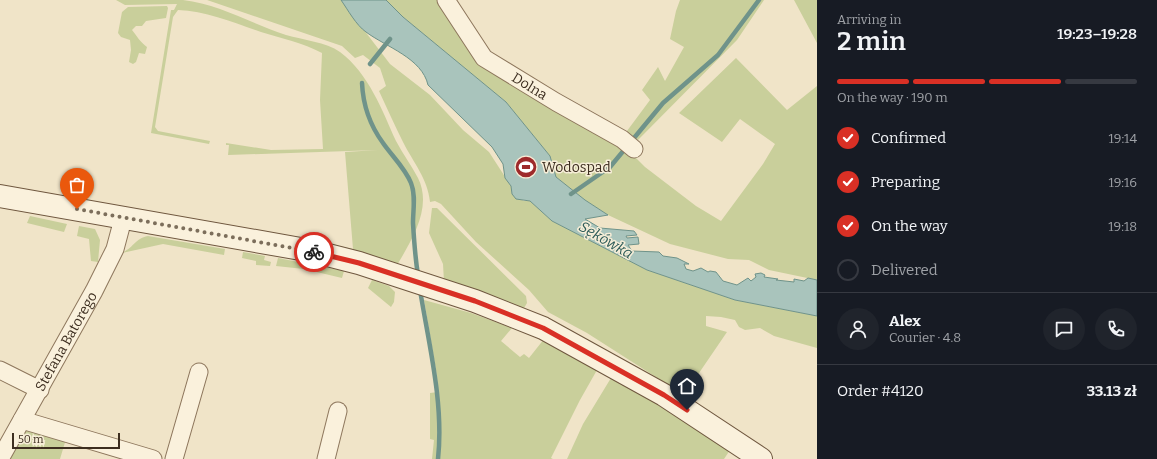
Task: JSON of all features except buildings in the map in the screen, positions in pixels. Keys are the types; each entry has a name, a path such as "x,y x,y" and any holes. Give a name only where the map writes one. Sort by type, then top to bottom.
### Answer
{"street":[{"name":"Dolna","path":"446,0 484,58 556,102 622,139 634,149"},
{"path":"0,196 123,219 312,251 359,263 407,280 475,301 543,328 664,395 761,459"},
{"name":"Stefana Batorego","path":"0,459 40,390 115,249 123,219"},
{"path":"0,370 40,390"},
{"path":"174,459 199,372"},
{"path":"326,459 338,411"},
{"path":"22,420 153,459"}],"green space":[{"path":"116,0 183,0 196,2 222,10 273,31 328,46 340,52 350,61 374,93 396,141 418,178 422,189 422,212 418,224 414,235 396,267 322,242 353,249 345,152 378,150 228,155 229,145 226,145 226,143 271,150 323,149 320,100 322,53 315,49 220,18 178,10 173,17 155,127 158,131 210,141 209,144 151,133 171,10 174,10 177,4 125,5"},
{"path":"207,0 341,0 390,64 430,95 463,130 489,152 511,186 512,194 524,201 530,201 552,221 647,270 735,300 817,316 817,348 774,336 760,328 745,330 739,327 735,320 706,316 706,326 727,332 684,395 587,333 548,312 529,290 476,242 441,204 435,201 430,202 429,194 420,171 403,142 379,91 386,86 380,68 363,55 355,58 342,46"},
{"path":"386,0 438,0 481,59 619,141 645,167 696,206 721,221 763,164 775,144 740,119 722,142 679,113 736,58 787,110 817,86 817,280 769,270 749,260 728,259 670,244 608,215 585,200 556,177 550,156 506,102 403,17"},
{"path":"680,0 764,0 737,40 636,142 624,135 650,100 642,90 658,67 665,81 684,47 670,39"},
{"path":"794,0 817,0 817,43"},
{"path":"167,6 166,18 146,21 142,26 136,26 132,30 140,41 147,47 145,54 139,53 136,62 133,64 129,62 131,50 130,40 121,37 118,33 122,12 128,7"},
{"path":"432,208 437,208 526,296 527,303 524,308 444,282 443,264 429,233"},
{"path":"30,216 67,224 64,232 27,223"},
{"path":"79,226 95,229 100,240 98,262 91,261 89,239 77,236"},
{"path":"148,236 225,249 224,255 163,244 122,253 103,294 99,293 121,253 140,239"},
{"path":"243,252 265,256 264,260 271,262 270,266 256,265 256,261 242,258"},
{"path":"278,258 344,271 342,278 304,269 276,266"},
{"path":"372,280 389,286 395,292 394,302 391,307 368,288"},
{"path":"424,300 471,313 512,328 501,341 520,357 524,354 529,358 548,334 597,370 551,458 553,459 432,459 434,440 430,439 430,393 438,392 437,376"},
{"path":"614,373 670,409 670,413 730,450 724,459 567,459 583,424"},
{"path":"25,428 66,439 60,459 5,459"}],"water":[{"name":"Sękówka","path":"341,0 386,0 403,17 506,102 550,156 556,177 585,200 608,215 585,219 600,228 634,231 637,235 626,236 627,238 638,237 639,244 628,245 632,251 659,252 663,256 677,258 689,264 684,264 686,269 693,271 701,268 708,272 716,272 723,281 737,285 748,278 751,281 756,277 755,274 761,273 765,275 764,277 778,279 776,280 794,282 794,279 804,281 808,278 817,280 817,316 735,300 647,270 552,221 530,201 516,199 512,194 511,186 505,178 503,164 492,147 428,85 419,67 402,54 362,29"}],"waterway":[{"path":"571,194 610,167 663,103 718,55 759,0"},
{"path":"370,64 390,39"},
{"path":"362,83 365,107 370,121 378,136 405,172 413,188 413,229 418,275"},
{"path":"420,290 435,374 439,417 438,459"}],"way so far":[{"path":"77,209 123,219 314,252"}],"place":[{"name":"Wodospad","path":"526,167"}],"route":[{"path":"314,252 359,263 407,280 475,301 543,328 664,395 687,410"}]}
